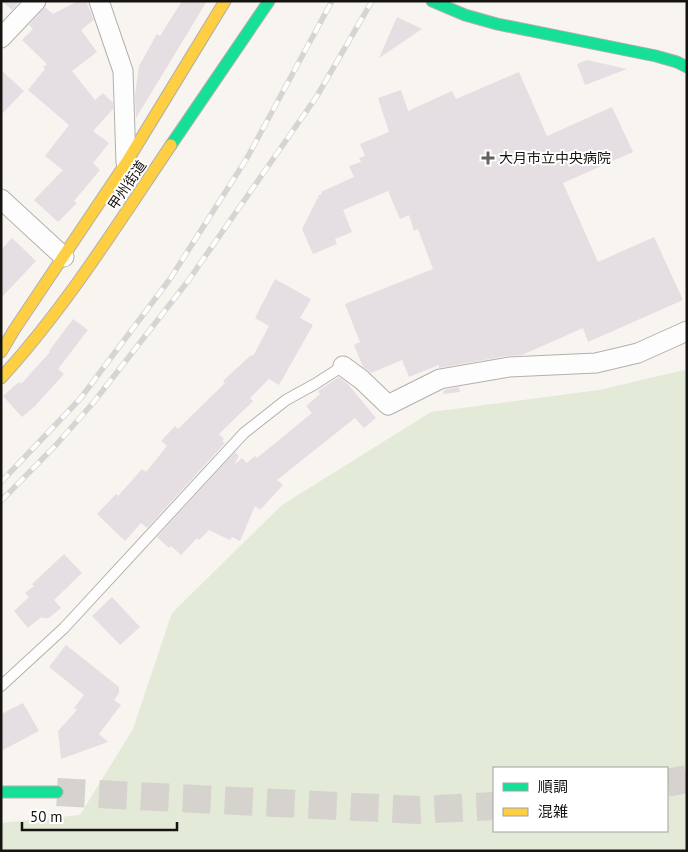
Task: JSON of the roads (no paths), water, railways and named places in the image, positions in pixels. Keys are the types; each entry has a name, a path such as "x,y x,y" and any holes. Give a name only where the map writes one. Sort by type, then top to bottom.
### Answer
{"main road":[{"path":"1,352 126,163 225,1"},
{"name":"甲州街道","path":"1,378 32,344 66,300 269,1"},
{"path":"434,2 465,15 497,24 656,56 678,62 687,68"},
{"path":"1,792 57,792"}],"street":[{"path":"1,38 36,1"},
{"path":"99,1 123,71 126,163"},
{"path":"1,199 64,257"},
{"path":"343,366 362,380 388,405 440,379 509,367 596,363 638,353 687,331"}],"lane":[{"path":"1,686 64,628 244,433 286,400 316,384 343,366"}],"tunnel":[{"path":"668,783 687,779"},
{"path":"57,792 418,810 493,806"}],"railway":[{"path":"1,482 80,399 170,279 247,158 332,1"},
{"path":"1,501 56,445 93,403 188,281 317,96 372,1"}],"place":[{"name":"大月市立中央病院","path":"488,158"}]}
